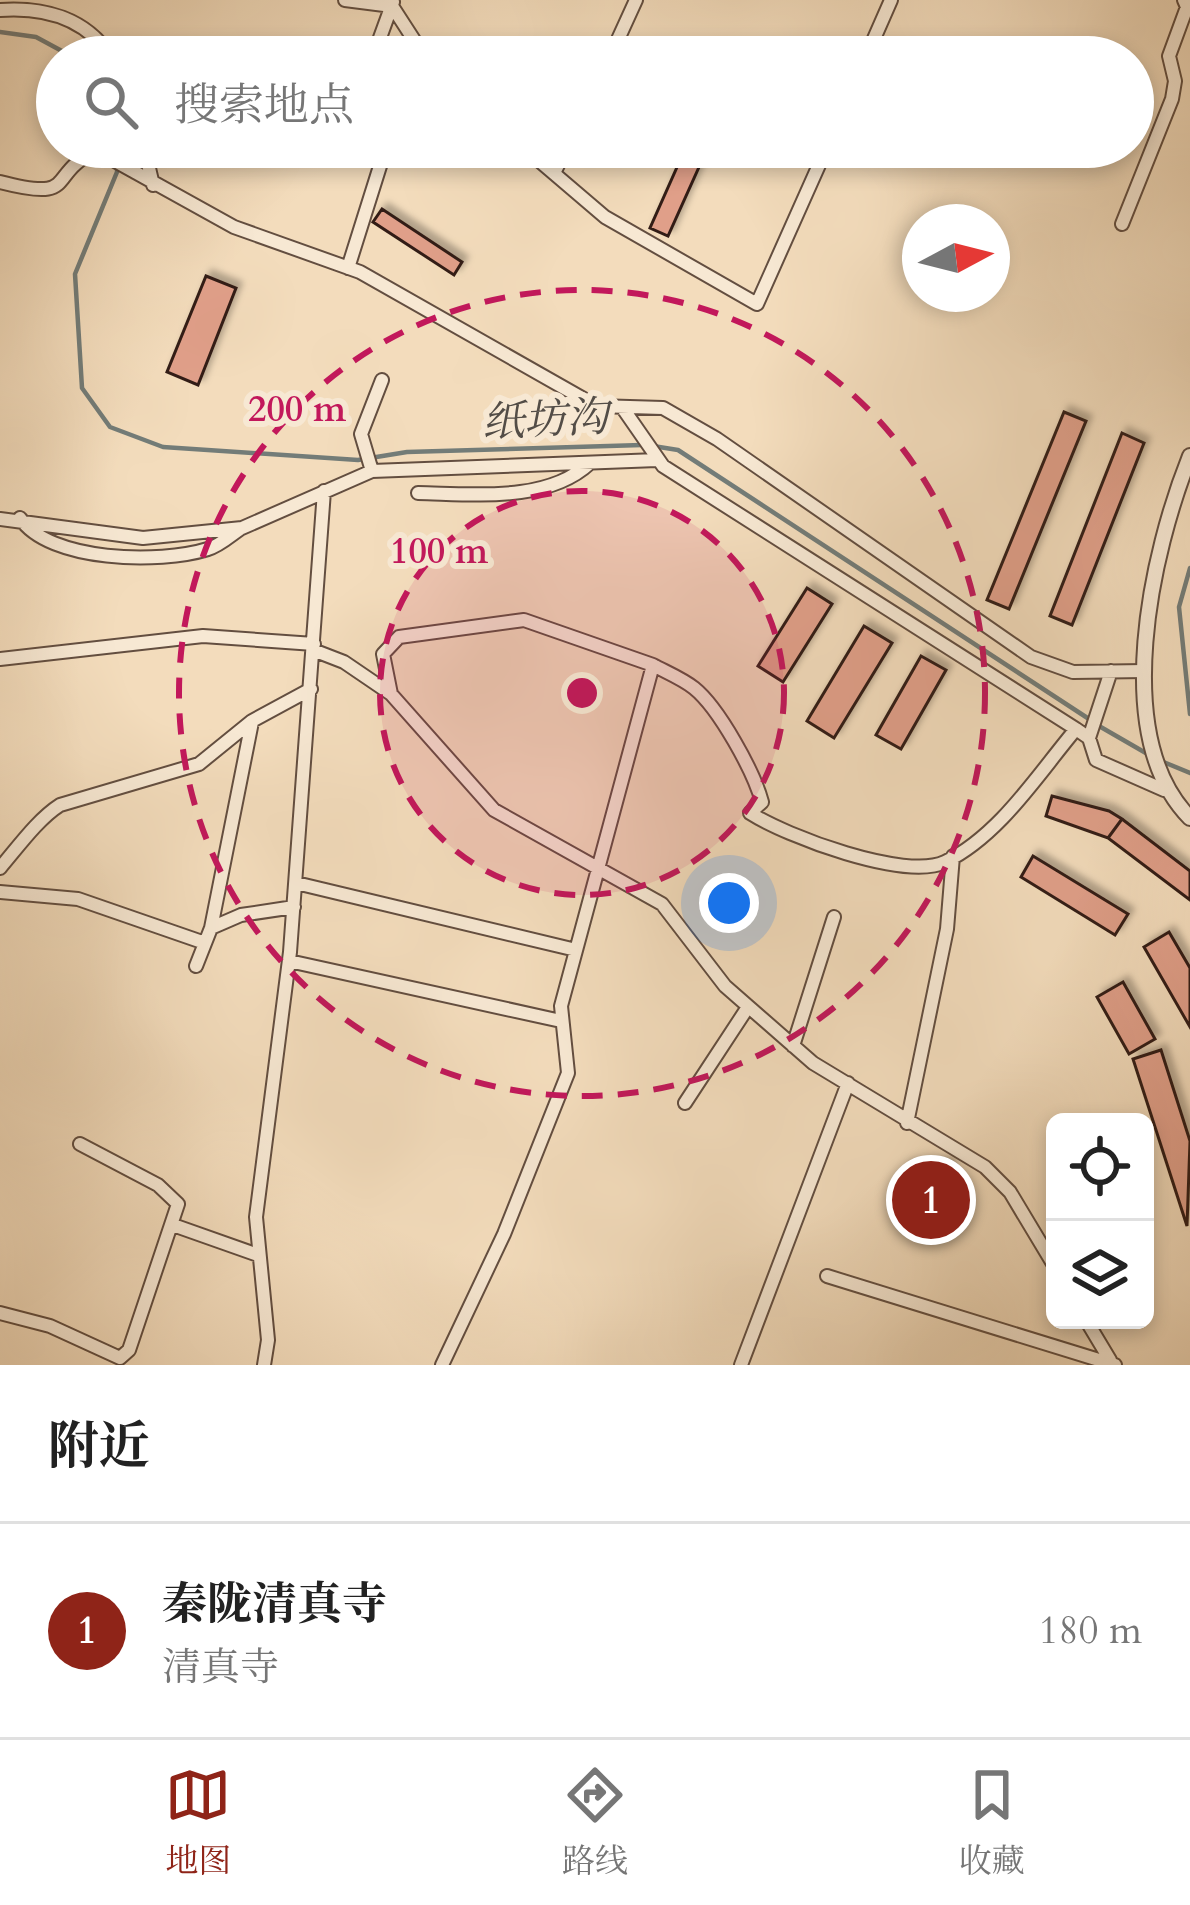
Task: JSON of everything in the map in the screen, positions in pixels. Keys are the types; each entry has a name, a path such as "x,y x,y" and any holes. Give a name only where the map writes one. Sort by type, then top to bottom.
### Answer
{"street":[{"path":"345,0 393,3"},
{"path":"620,36 636,0"},
{"path":"875,36 891,0"},
{"path":"1154,144 1172,100 1175,81 1169,56 1184,0"},
{"path":"381,36 393,3"},
{"path":"393,3 413,36"},
{"path":"0,10 55,13 89,36"},
{"path":"0,182 47,192 62,186 77,168"},
{"path":"124,168 234,227 348,268 596,406 663,408 717,439 1030,657 1072,672 1145,671"},
{"path":"149,168 153,185"},
{"path":"348,268 379,168"},
{"path":"548,168 605,218 757,304 817,168"},
{"path":"554,173 556,168"},
{"path":"1121,224 1144,168"},
{"path":"369,461 361,434 382,380"},
{"path":"622,407 654,456 1076,729 1090,733"},
{"path":"20,518 37,537 99,556 210,549 242,528 324,491 369,461 591,463 654,456"},
{"path":"1190,456 1161,539 1142,630 1163,783 1190,818"},
{"path":"418,493 522,490 578,475 591,463"},
{"path":"264,1365 268,1340 256,1217 289,961 324,491"},
{"path":"0,519 20,518 142,538 242,528"},
{"path":"391,694 383,654 399,637 524,620 653,665 696,689 710,709 756,780 762,802 750,813 868,861 942,864 994,826 1076,729"},
{"path":"0,659 203,636 313,647 344,662 391,694 494,810 662,904 725,986 793,1046 907,1123 985,1167 1010,1192 1046,1252"},
{"path":"442,1365 504,1234 568,1073 561,1021 653,665"},
{"path":"1111,671 1090,733 1096,760 1163,783"},
{"path":"0,868 30,840 44,816 61,805 199,764 252,721 311,689"},
{"path":"196,966 211,928 252,721"},
{"path":"907,1123 947,928 953,856"},
{"path":"296,883 576,950"},
{"path":"0,892 78,898 206,943"},
{"path":"211,928 241,915 294,907"},
{"path":"793,1046 834,916"},
{"path":"289,961 561,1021"},
{"path":"686,1103 748,1007"},
{"path":"741,1365 848,1083"},
{"path":"0,1313 50,1326 104,1356 120,1358 129,1350 178,1204 173,1194 80,1144"},
{"path":"173,1225 258,1255"},
{"path":"827,1276 1113,1363"},
{"path":"1092,1329 1113,1363"}],"building":[{"path":"677,168 699,168 668,236 650,228"},
{"path":"382,209 462,262 454,275 373,222"},
{"path":"206,276 236,288 198,385 167,372"},
{"path":"1064,412 1086,421 1009,609 987,600"},
{"path":"1122,433 1144,443 1072,625 1050,616"},
{"path":"807,588 832,604 783,682 758,666"},
{"path":"864,626 892,643 834,738 807,721"},
{"path":"921,656 946,670 901,749 876,735"},
{"path":"1052,796 1122,819 1108,838 1046,816"},
{"path":"1122,819 1190,871 1190,900 1108,838"},
{"path":"1033,856 1128,914 1115,935 1021,877"},
{"path":"1169,932 1190,968 1190,1027 1144,947"},
{"path":"1123,982 1155,1039 1129,1054 1097,997"},
{"path":"1161,1050 1190,1141 1187,1226 1154,1113 1133,1059"},
{"path":"948,1164 955,1231 913,1235 906,1168"}],"waterway":[{"name":"纸坊沟","path":"0,32 36,37"},
{"name":"纸坊沟","path":"117,168 75,274 82,388 110,427 163,447 358,460 407,452 642,445"},
{"name":"纸坊沟","path":"653,446 678,450 1089,719"},
{"path":"1190,568 1179,607 1190,714"},
{"name":"纸坊沟","path":"1099,726 1151,756"},
{"name":"纸坊沟","path":"1161,761 1190,773"}],"place":[{"name":"秦陇清真寺","path":"931,1200"}]}
